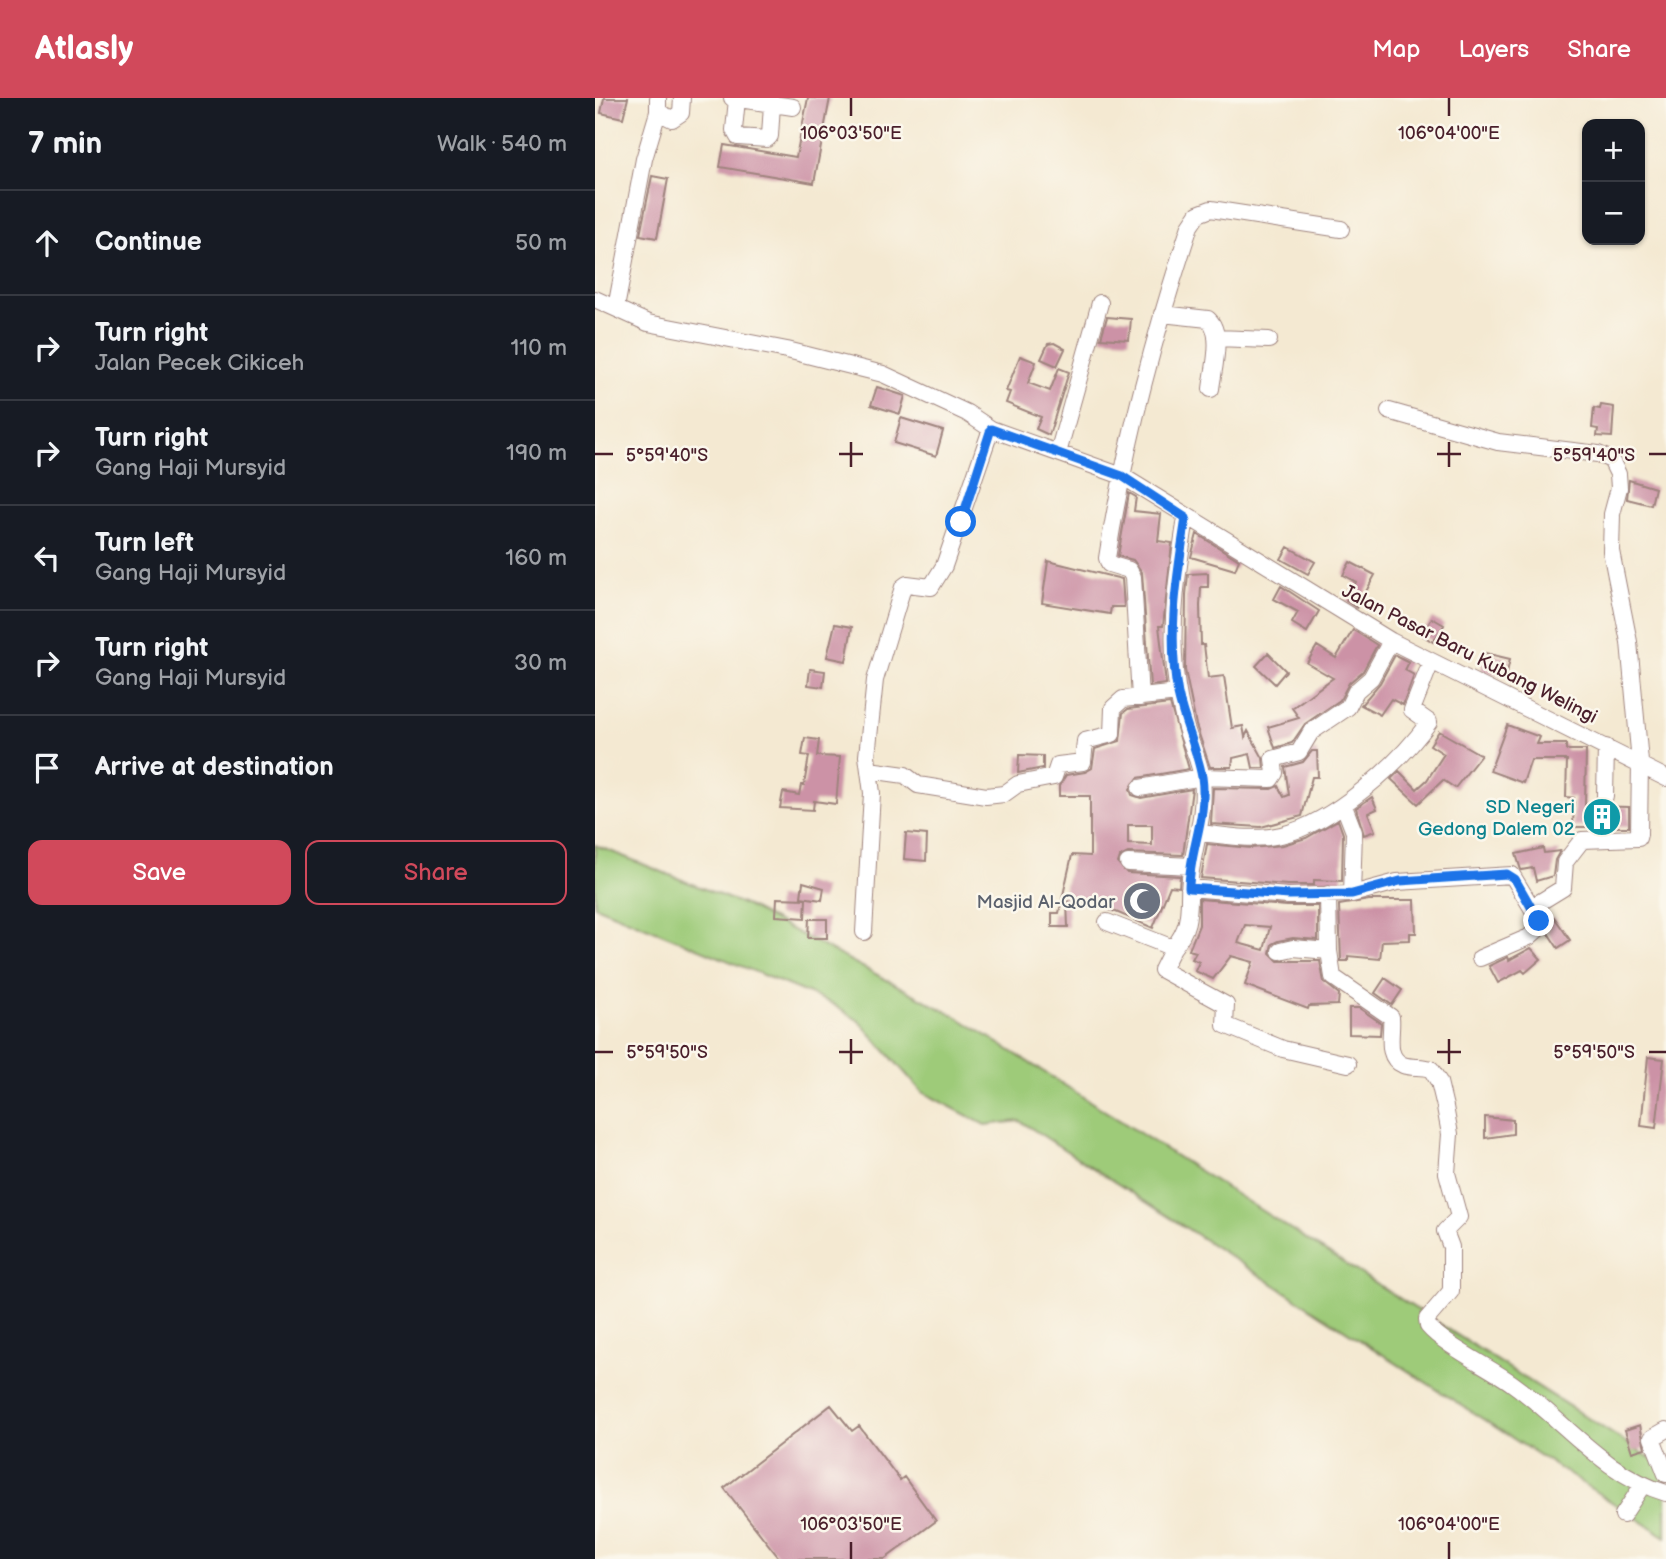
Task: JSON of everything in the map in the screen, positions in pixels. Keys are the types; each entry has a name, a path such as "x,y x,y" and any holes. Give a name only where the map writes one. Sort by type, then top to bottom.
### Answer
{"street":[{"path":"658,105 667,119 677,117 684,108 682,98"},
{"path":"772,104 770,136 767,139 738,137 734,130 734,98 793,107"},
{"path":"595,299 615,308 644,159 658,105"},
{"path":"1140,698 1133,577 1129,570 1109,564 1107,560 1122,476 1162,314 1190,226 1198,214 1225,210 1341,229"},
{"path":"1058,453 1100,303"},
{"name":"Jalan Pasar Baru Kubang Welingi","path":"615,308 648,323 787,351 883,374 967,414 991,429 1122,476 1186,518 1391,640 1431,662 1640,762 1666,778"},
{"path":"1162,314 1208,319 1214,324 1216,338 1211,389"},
{"path":"1216,338 1269,340"},
{"path":"1389,411 1497,442 1598,454 1611,460 1618,474 1619,488 1612,514 1611,551 1629,642 1640,762 1638,838 1582,840 1565,862 1563,888 1532,907"},
{"path":"864,932 872,793 867,755 874,680 895,608 907,584 931,587 937,581 961,522 991,429"},
{"path":"1186,518 1174,608 1178,693 1202,777 1201,833 1192,866 1190,911 1181,937 1162,970 1226,1005 1225,1025 1283,1049 1348,1064"},
{"path":"1140,788 1202,777 1271,779 1275,773 1273,759 1299,752 1311,732 1348,707 1362,682 1370,680 1391,640"},
{"path":"1201,833 1252,838 1278,836 1344,806 1403,756 1429,722 1412,710 1431,662"},
{"path":"869,770 905,775 918,785 929,788 986,796 1004,794 1018,784 1054,777 1058,765 1083,762 1086,740 1113,734 1115,704 1124,699 1178,693"},
{"path":"1605,796 1607,747"},
{"path":"1344,806 1354,832 1352,894"},
{"path":"1128,863 1192,866"},
{"path":"1189,888 1258,894 1352,894 1400,881 1507,874 1515,879 1532,907 1538,918 1538,929 1529,937 1480,958"},
{"path":"1328,894 1329,951 1333,977 1391,1017 1391,1050 1397,1060 1405,1065 1431,1069 1443,1097 1450,1134 1447,1172 1459,1217 1445,1231 1451,1247 1451,1291 1427,1319 1428,1326 1517,1386 1613,1469 1642,1486 1666,1493"},
{"path":"1107,922 1173,948"},
{"path":"1280,951 1293,948 1329,951"},
{"path":"1666,1430 1654,1434 1652,1441 1666,1474"},
{"path":"1623,1516 1642,1486"}],"green space":[{"path":"595,845 747,906 959,1018 1666,1468 1666,1537 1020,1121 985,1125 922,1092 859,1021 831,1003 595,906"}],"building":[{"path":"604,98 628,98 623,118 601,113"},
{"path":"808,98 830,98 814,183 720,167 724,145 796,157"},
{"path":"652,176 668,179 657,238 640,235"},
{"path":"1107,317 1131,319 1129,340 1101,338"},
{"path":"1054,343 1065,349 1057,366 1041,359 1048,344"},
{"path":"1020,356 1036,362 1028,383 1050,391 1059,368 1069,372 1049,435 1036,429 1041,417 1006,403 1010,392 1006,391"},
{"path":"877,387 905,396 900,414 871,405"},
{"path":"1601,405 1614,407 1612,437 1597,436 1598,429 1592,428 1594,408 1600,409"},
{"path":"901,418 943,431 936,456 894,443"},
{"path":"1629,480 1655,488 1651,505 1627,499"},
{"path":"1129,493 1136,497 1134,511 1161,514 1158,541 1172,543 1163,626 1159,626 1166,684 1150,686 1142,572 1133,560 1118,556"},
{"path":"1197,534 1239,560 1235,570 1191,557"},
{"path":"1288,547 1315,562 1308,574 1281,559"},
{"path":"1048,561 1122,579 1124,607 1111,607 1110,614 1042,603"},
{"path":"1350,562 1375,575 1357,608 1346,601 1356,582 1343,575"},
{"path":"1208,573 1208,587 1201,587 1200,606 1201,645 1204,645 1208,678 1224,676 1232,728 1243,726 1245,737 1248,731 1263,758 1264,768 1253,768 1250,754 1233,758 1232,767 1210,767 1196,725 1185,670 1186,595 1188,574"},
{"path":"1281,586 1319,611 1307,632 1292,623 1298,612 1274,599"},
{"path":"1432,618 1444,625 1433,642 1422,635"},
{"path":"835,624 852,627 846,661 827,657"},
{"path":"1353,630 1377,645 1363,671 1349,683 1340,700 1305,724 1292,743 1275,748 1268,727 1299,718 1292,708 1333,678 1307,663 1317,646 1336,658"},
{"path":"1268,653 1286,671 1275,684 1256,666"},
{"path":"1485,653 1510,659 1506,677 1481,671"},
{"path":"1395,655 1409,662 1405,670 1414,675 1403,705 1391,699 1380,715 1361,705 1380,683"},
{"path":"810,669 825,671 823,687 808,685"},
{"path":"1170,704 1189,769 1138,778 1130,789 1132,795 1141,798 1192,789 1183,855 1128,853 1120,857 1118,863 1127,873 1180,876 1179,887 1170,886 1153,928 1116,912 1084,902 1084,905 1067,901 1068,927 1052,927 1052,913 1059,913 1072,855 1090,856 1090,796 1059,796 1059,786 1066,775 1092,768 1095,749 1120,741 1123,713 1128,709","holes":["1128,825 1152,825 1152,845 1128,844"]},
{"path":"1507,725 1540,737 1537,744 1566,744 1566,750 1586,750 1585,806 1629,807 1629,827 1573,827 1574,798 1566,797 1567,760 1531,760 1523,783 1490,771"},
{"path":"1439,731 1481,755 1455,788 1443,780 1418,804 1391,779 1399,771 1417,789 1427,780 1444,754 1430,745"},
{"path":"805,738 819,740 817,756 840,757 836,804 814,801 813,810 780,808 783,792 799,795 801,785 804,785 809,756 802,755"},
{"path":"1312,751 1317,751 1318,777 1312,777 1302,816 1261,827 1211,824 1213,788 1271,789 1278,786 1284,797 1289,795 1285,767 1303,762"},
{"path":"1019,755 1043,756 1043,768 1018,773"},
{"path":"1372,797 1377,809 1368,813 1375,831 1364,835 1356,808"},
{"path":"1338,820 1343,834 1342,881 1314,880 1314,885 1288,885 1201,878 1207,844 1251,848 1283,845 1306,838"},
{"path":"906,833 927,835 926,861 904,859"},
{"path":"1543,848 1544,853 1560,851 1555,860 1553,876 1536,881 1533,868 1521,870 1516,854"},
{"path":"803,882 824,888 822,900 801,897"},
{"path":"777,898 806,899 805,918 776,916"},
{"path":"1199,899 1318,906 1318,940 1293,938 1278,941 1272,944 1270,953 1278,961 1320,961 1324,982 1339,994 1338,1005 1309,1006 1308,1009 1245,985 1253,962 1231,956 1213,979 1195,971 1199,962 1192,959 1196,952 1189,950 1199,925","holes":["1245,925 1270,927 1264,950 1238,943"]},
{"path":"1369,900 1415,900 1416,933 1410,933 1410,940 1382,941 1380,959 1348,956 1348,961 1341,961 1339,905"},
{"path":"1554,917 1570,940 1558,948 1548,933 1549,921"},
{"path":"809,919 827,919 827,938 808,938"},
{"path":"1531,948 1541,959 1525,973 1522,970 1498,983 1489,966 1508,957 1509,960"},
{"path":"1385,978 1402,990 1392,1005 1375,993"},
{"path":"1349,1008 1359,1008 1381,1023 1380,1035 1349,1034"},
{"path":"1648,1057 1664,1059 1656,1128 1641,1126"},
{"path":"1485,1117 1513,1120 1513,1134 1485,1138"},
{"path":"831,1405 852,1431 859,1426 900,1480 904,1477 936,1521 885,1559 780,1559 724,1488"},
{"path":"1640,1425 1645,1448 1632,1452 1625,1430"}],"place":[{"name":"SD Negeri Gedong Dalem 02","path":"1602,817"},
{"name":"Masjid Al-Qodar","path":"1142,901"}],"route":[{"path":"961,522 991,429 1122,476 1186,518 1175,586 1175,669 1187,730 1202,777 1201,833 1189,888 1258,894 1352,894 1379,889 1400,881 1507,874 1515,879 1539,921"}]}
